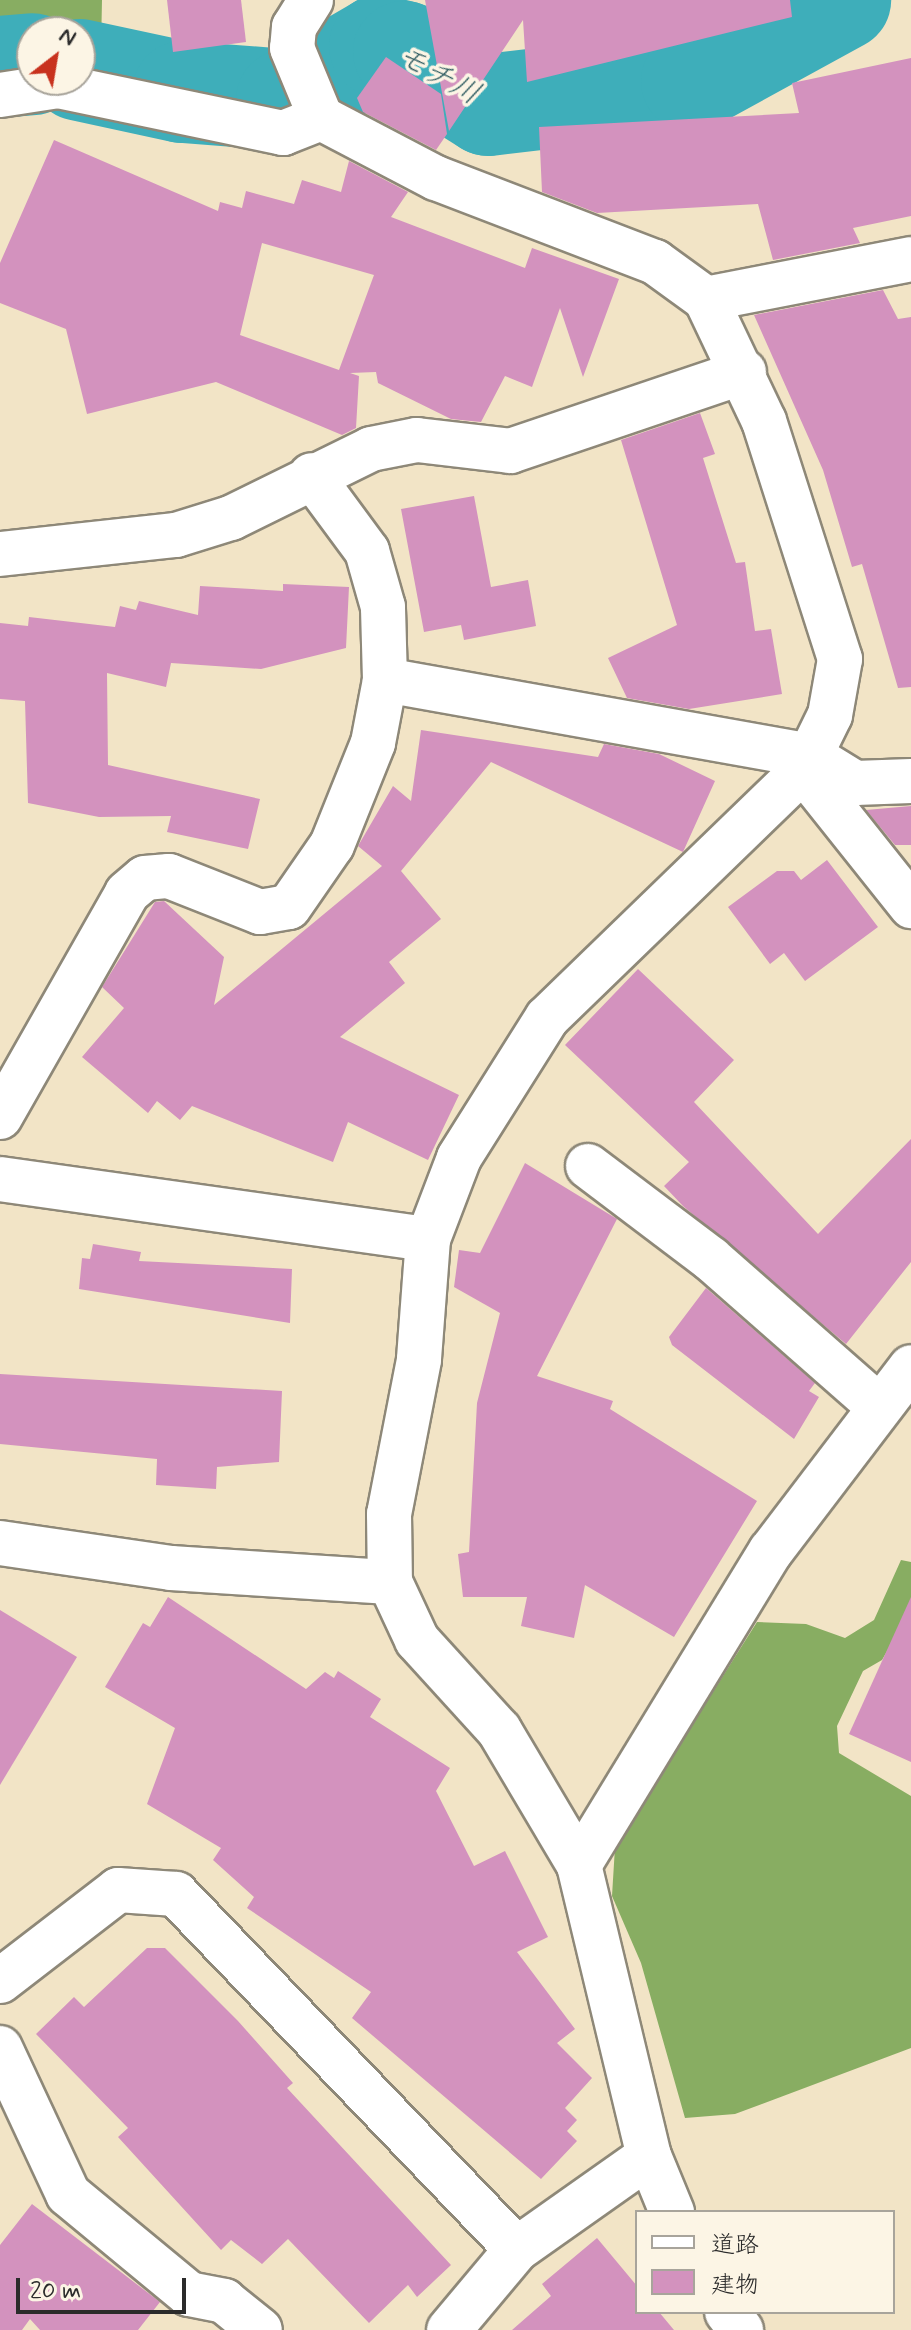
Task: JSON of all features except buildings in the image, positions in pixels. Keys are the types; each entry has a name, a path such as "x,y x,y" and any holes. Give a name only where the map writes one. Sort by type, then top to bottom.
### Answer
{"street":[{"path":"311,0 294,27 292,48 321,118 436,178 655,262 706,299 744,372 840,659 830,715 807,763 547,1018 492,1095 428,1239 419,1360 389,1514 390,1582 417,1640 499,1730 579,1865 649,2156 671,2210"},
{"path":"0,95 58,86 283,133 321,118"},
{"path":"706,299 911,259"},
{"path":"0,554 176,535 231,518 311,475 371,449 417,440 510,451 744,372"},
{"path":"0,1117 127,893 145,878 169,876 260,912 289,907 313,882 373,743 385,680 383,607 367,551 311,475"},
{"path":"385,680 807,763 855,783 911,781"},
{"path":"807,763 911,906"},
{"path":"588,1166 711,1259 876,1404"},
{"path":"0,1179 428,1239"},
{"path":"579,1865 771,1551 876,1404 911,1367"},
{"path":"0,1543 171,1568 390,1582"},
{"path":"0,1981 118,1890 176,1894 517,2249"},
{"path":"0,2048 68,2194 189,2294 224,2301 260,2330"},
{"path":"449,2330 517,2249 649,2156"},
{"path":"729,2314 741,2330"}],"green space":[{"path":"0,0 102,0 101,49 96,49 96,16 16,16 16,42 0,42"},
{"path":"901,1560 911,1562 911,1628 901,1627 882,1660 863,1671 837,1726 839,1753 911,1796 911,2048 735,2114 685,2118 641,1963 612,1896 615,1847 757,1622 806,1624 845,1638 874,1620"}],"waterway":[{"name":"モチ川","path":"96,73 183,92 287,100 380,46 404,52 488,105 692,81 840,0"},
{"name":"モチ川","path":"0,67 16,66"}]}
